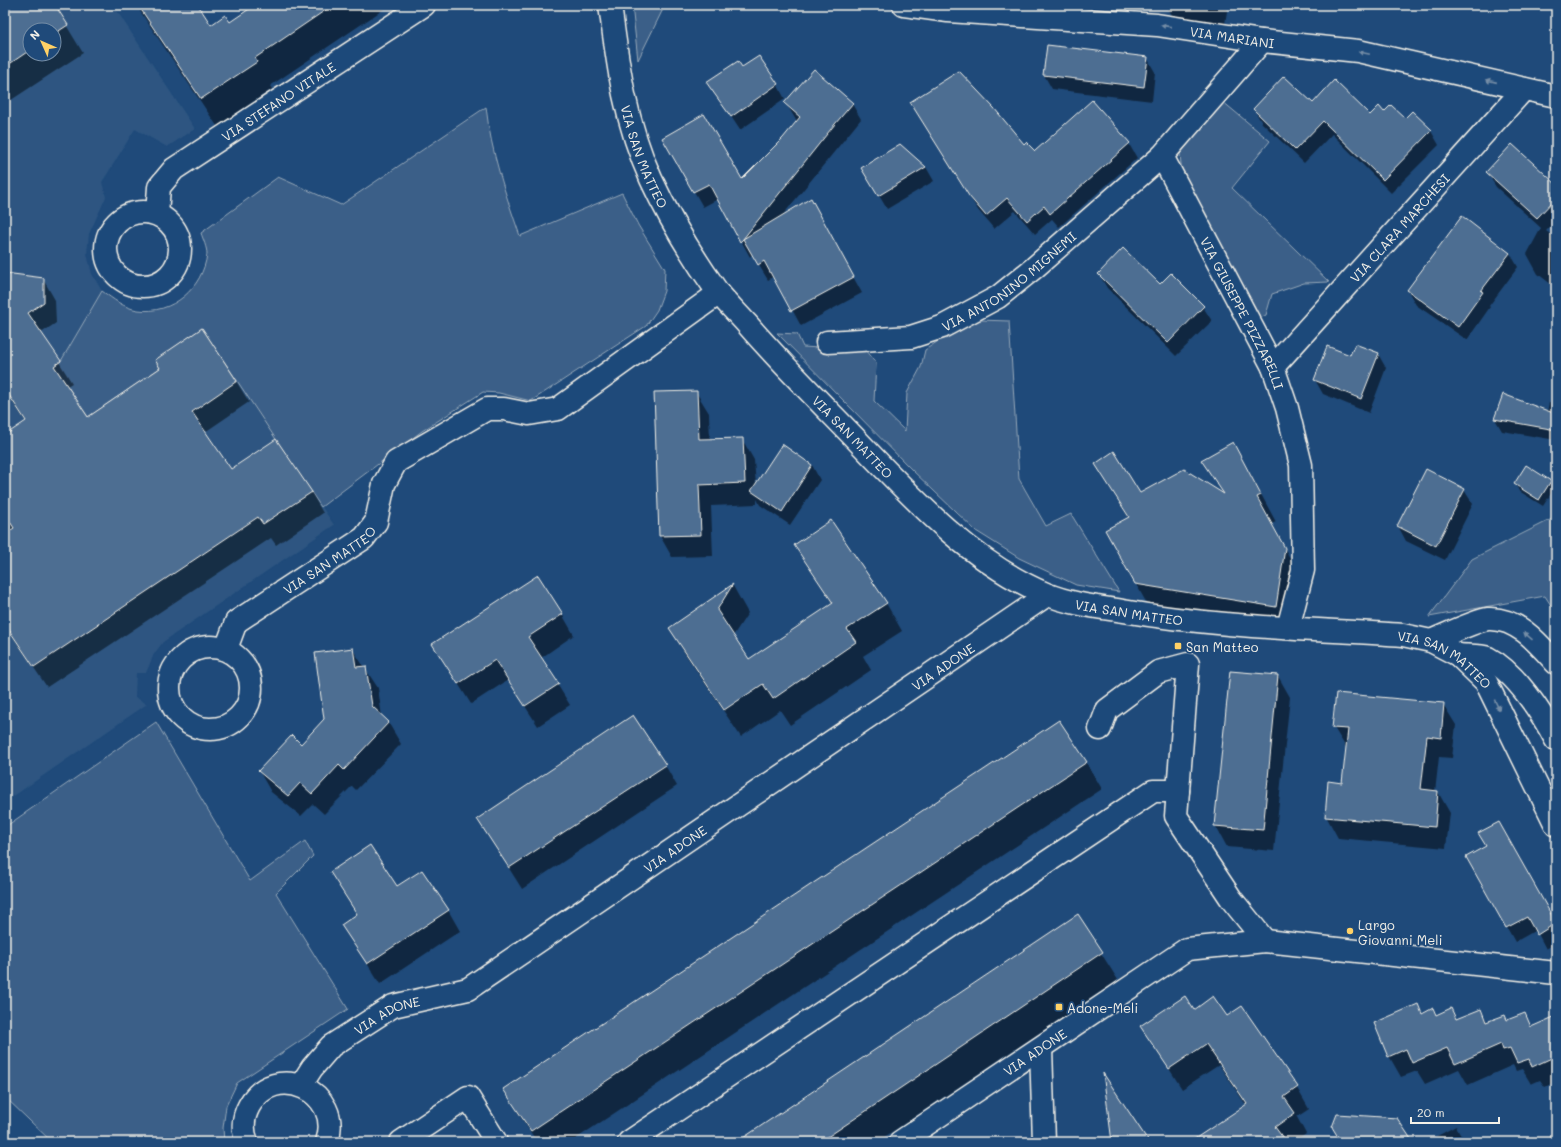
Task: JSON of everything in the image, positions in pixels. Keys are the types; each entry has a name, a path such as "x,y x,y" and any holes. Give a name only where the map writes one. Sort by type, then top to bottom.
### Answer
{"street":[{"name":"VIA STEFANO VITALE","path":"157,214 159,186 174,169 424,5"},
{"name":"VIA SAN MATTEO","path":"610,5 619,78 632,131 651,179 671,218 701,268 719,293 765,345 878,462 956,538 1004,572 1047,595 1084,605 1154,617 1288,628 1403,635 1431,641 1458,655 1486,682 1556,825"},
{"name":"VIA MARIANI","path":"904,5 948,11 1157,25 1262,41 1358,51 1556,96"},
{"path":"1162,156 1262,41"},
{"name":"VIA CLARA MARCHESI","path":"1273,367 1524,88"},
{"name":"VIA ANTONINO MIGNEMI","path":"827,342 911,337 942,327 998,297 1034,268 1162,156"},
{"name":"VIA GIUSEPPE PIZZARELLI","path":"1162,156 1273,367 1287,408 1301,465 1303,570 1288,628"},
{"name":"VIA SAN MATTEO","path":"226,649 236,622 364,538 376,522 384,484 396,462 487,409 504,408 529,414 558,409 719,293"},
{"name":"VIA ADONE","path":"300,1085 312,1068 331,1046 337,1042 393,1006 468,989 1047,595"},
{"path":"1431,641 1488,619 1506,621 1520,628 1556,663"},
{"path":"1458,655 1487,658 1508,673 1536,707 1556,740"},
{"path":"1100,729 1107,710 1139,686 1158,672 1188,664 1176,816 1232,900 1265,942"},
{"path":"629,1142 1153,791 1178,791"},
{"name":"VIA ADONE","path":"900,1142 1187,949 1265,942 1556,973"},
{"path":"1041,1048 1044,1142"},
{"path":"247,1142 244,1127 246,1113 252,1101 262,1092 274,1086 287,1084 300,1085 314,1093 324,1104 329,1118 330,1133 327,1142"},
{"path":"400,1142 468,1097 496,1142"}],"shaded area":[{"path":"5,5 113,5 195,129 167,147 135,129 102,182 106,197 89,234 87,254 92,274 102,291 61,361 54,366 202,328 334,525 163,642 154,654 146,673 136,673 135,697 147,704 5,802"},
{"path":"632,5 665,5 638,60"},
{"path":"1222,101 1270,141 1232,188 1329,282 1304,283 1272,294 1266,315 1260,318 1182,174 1180,154"},
{"path":"486,107 495,156 520,236 622,193 638,225 665,269 664,291 657,310 646,326 531,401 499,393 483,392 422,431 321,507 202,328 156,360 160,368 88,417 54,366 61,361 102,291 123,305 138,310 163,308 174,303 184,297 192,288 199,278 204,266 207,252 201,233 278,177 341,205"},
{"path":"980,320 1009,321 1019,479 1046,526 1071,514 1119,592 1076,585 1019,558 976,531 912,470 777,333 797,334 803,347 867,351 876,363 874,401 905,431 907,393 921,367 925,350 950,333"},
{"path":"1556,517 1556,613 1545,596 1429,617 1472,559"},
{"path":"156,722 250,881 305,841 313,856 276,893 348,1009 237,1083 226,1106 223,1128 224,1142 52,1142 5,1097 5,827"}],"building":[{"path":"5,5 55,5 68,25 62,29 62,22 22,22 22,55 5,67"},
{"path":"138,5 198,5 211,25 225,15 230,22 255,5 333,5 255,58 257,62 201,99"},
{"path":"1047,45 1148,57 1144,87 1043,75"},
{"path":"759,56 778,84 731,117 706,82 738,61 742,67"},
{"path":"814,69 853,103 740,242 709,184 693,192 662,138 704,114 742,179 783,138 800,117 784,103"},
{"path":"959,71 994,108 1024,144 1026,142 1035,151 1092,100 1130,143 1050,214 1044,206 1027,221 1007,198 986,216 969,196 910,102"},
{"path":"1284,76 1313,103 1334,80 1370,115 1379,106 1384,112 1391,105 1405,118 1412,111 1432,130 1383,180 1323,121 1295,150 1253,109"},
{"path":"900,144 926,167 878,196 861,168"},
{"path":"1512,144 1556,184 1556,198 1537,218 1486,172"},
{"path":"811,198 854,277 791,311 764,261 758,265 743,239"},
{"path":"1462,216 1510,253 1481,291 1483,292 1458,327 1407,290"},
{"path":"1123,248 1160,284 1171,273 1204,306 1168,343 1098,274"},
{"path":"5,273 44,278 44,302 28,313 61,361 54,366 88,417 160,368 155,360 202,328 237,381 192,412 231,469 276,439 312,492 263,524 258,517 34,667 5,624 5,534 14,528 5,514 5,435 26,421 5,389"},
{"path":"1355,344 1379,353 1361,399 1314,380 1327,346 1350,355"},
{"path":"697,391 699,439 743,438 745,483 699,485 701,535 659,536 654,392"},
{"path":"1503,394 1556,414 1556,430 1494,419"},
{"path":"1233,442 1261,495 1257,497 1285,548 1276,607 1135,584 1105,530 1129,517 1095,464 1114,451 1140,493 1184,469 1224,494 1201,460"},
{"path":"782,444 812,465 782,512 751,491"},
{"path":"1526,465 1551,481 1539,500 1514,484"},
{"path":"1426,469 1465,489 1436,546 1397,526"},
{"path":"831,520 887,603 847,629 856,642 773,699 763,684 724,710 669,628 733,584 717,610 749,659 833,603 794,545"},
{"path":"538,575 563,614 528,637 559,684 525,706 495,660 458,684 432,644"},
{"path":"353,648 356,667 366,666 372,706 389,722 344,770 339,765 312,794 300,783 288,796 258,771 292,735 301,744 324,719 315,653"},
{"path":"1230,671 1278,675 1263,830 1214,826"},
{"path":"1336,693 1444,703 1441,738 1427,736 1421,789 1438,791 1435,827 1325,817 1328,781 1342,783 1348,729 1332,728"},
{"path":"633,715 666,765 509,868 477,819"},
{"path":"1059,720 1087,762 531,1131 503,1089"},
{"path":"1499,822 1556,923 1537,935 1527,917 1506,928 1466,857 1486,846 1478,833"},
{"path":"370,845 397,886 422,870 449,910 367,964 341,925 357,914 330,872"},
{"path":"1078,914 1103,952 820,1142 737,1142"},
{"path":"1185,996 1194,1010 1213,996 1227,1016 1242,1006 1298,1087 1284,1097 1295,1113 1275,1127 1286,1142 1190,1142 1247,1104 1206,1044 1169,1069 1140,1026"},
{"path":"1418,1004 1422,1014 1433,1008 1436,1015 1451,1008 1456,1019 1481,1009 1486,1022 1505,1015 1507,1020 1525,1013 1531,1027 1556,1016 1556,1056 1532,1067 1529,1059 1517,1063 1510,1048 1503,1050 1501,1044 1455,1064 1447,1048 1412,1063 1406,1049 1388,1057 1374,1023"},
{"path":"1103,1073 1149,1142 1112,1142"},
{"path":"1337,1114 1397,1118 1413,1142 1341,1142 1332,1127"}],"place":[{"name":"San Matteo","path":"1178,646"},
{"name":"Largo Giovanni Meli","path":"1350,931"},
{"name":"Adone-Meli","path":"1059,1007"}]}
